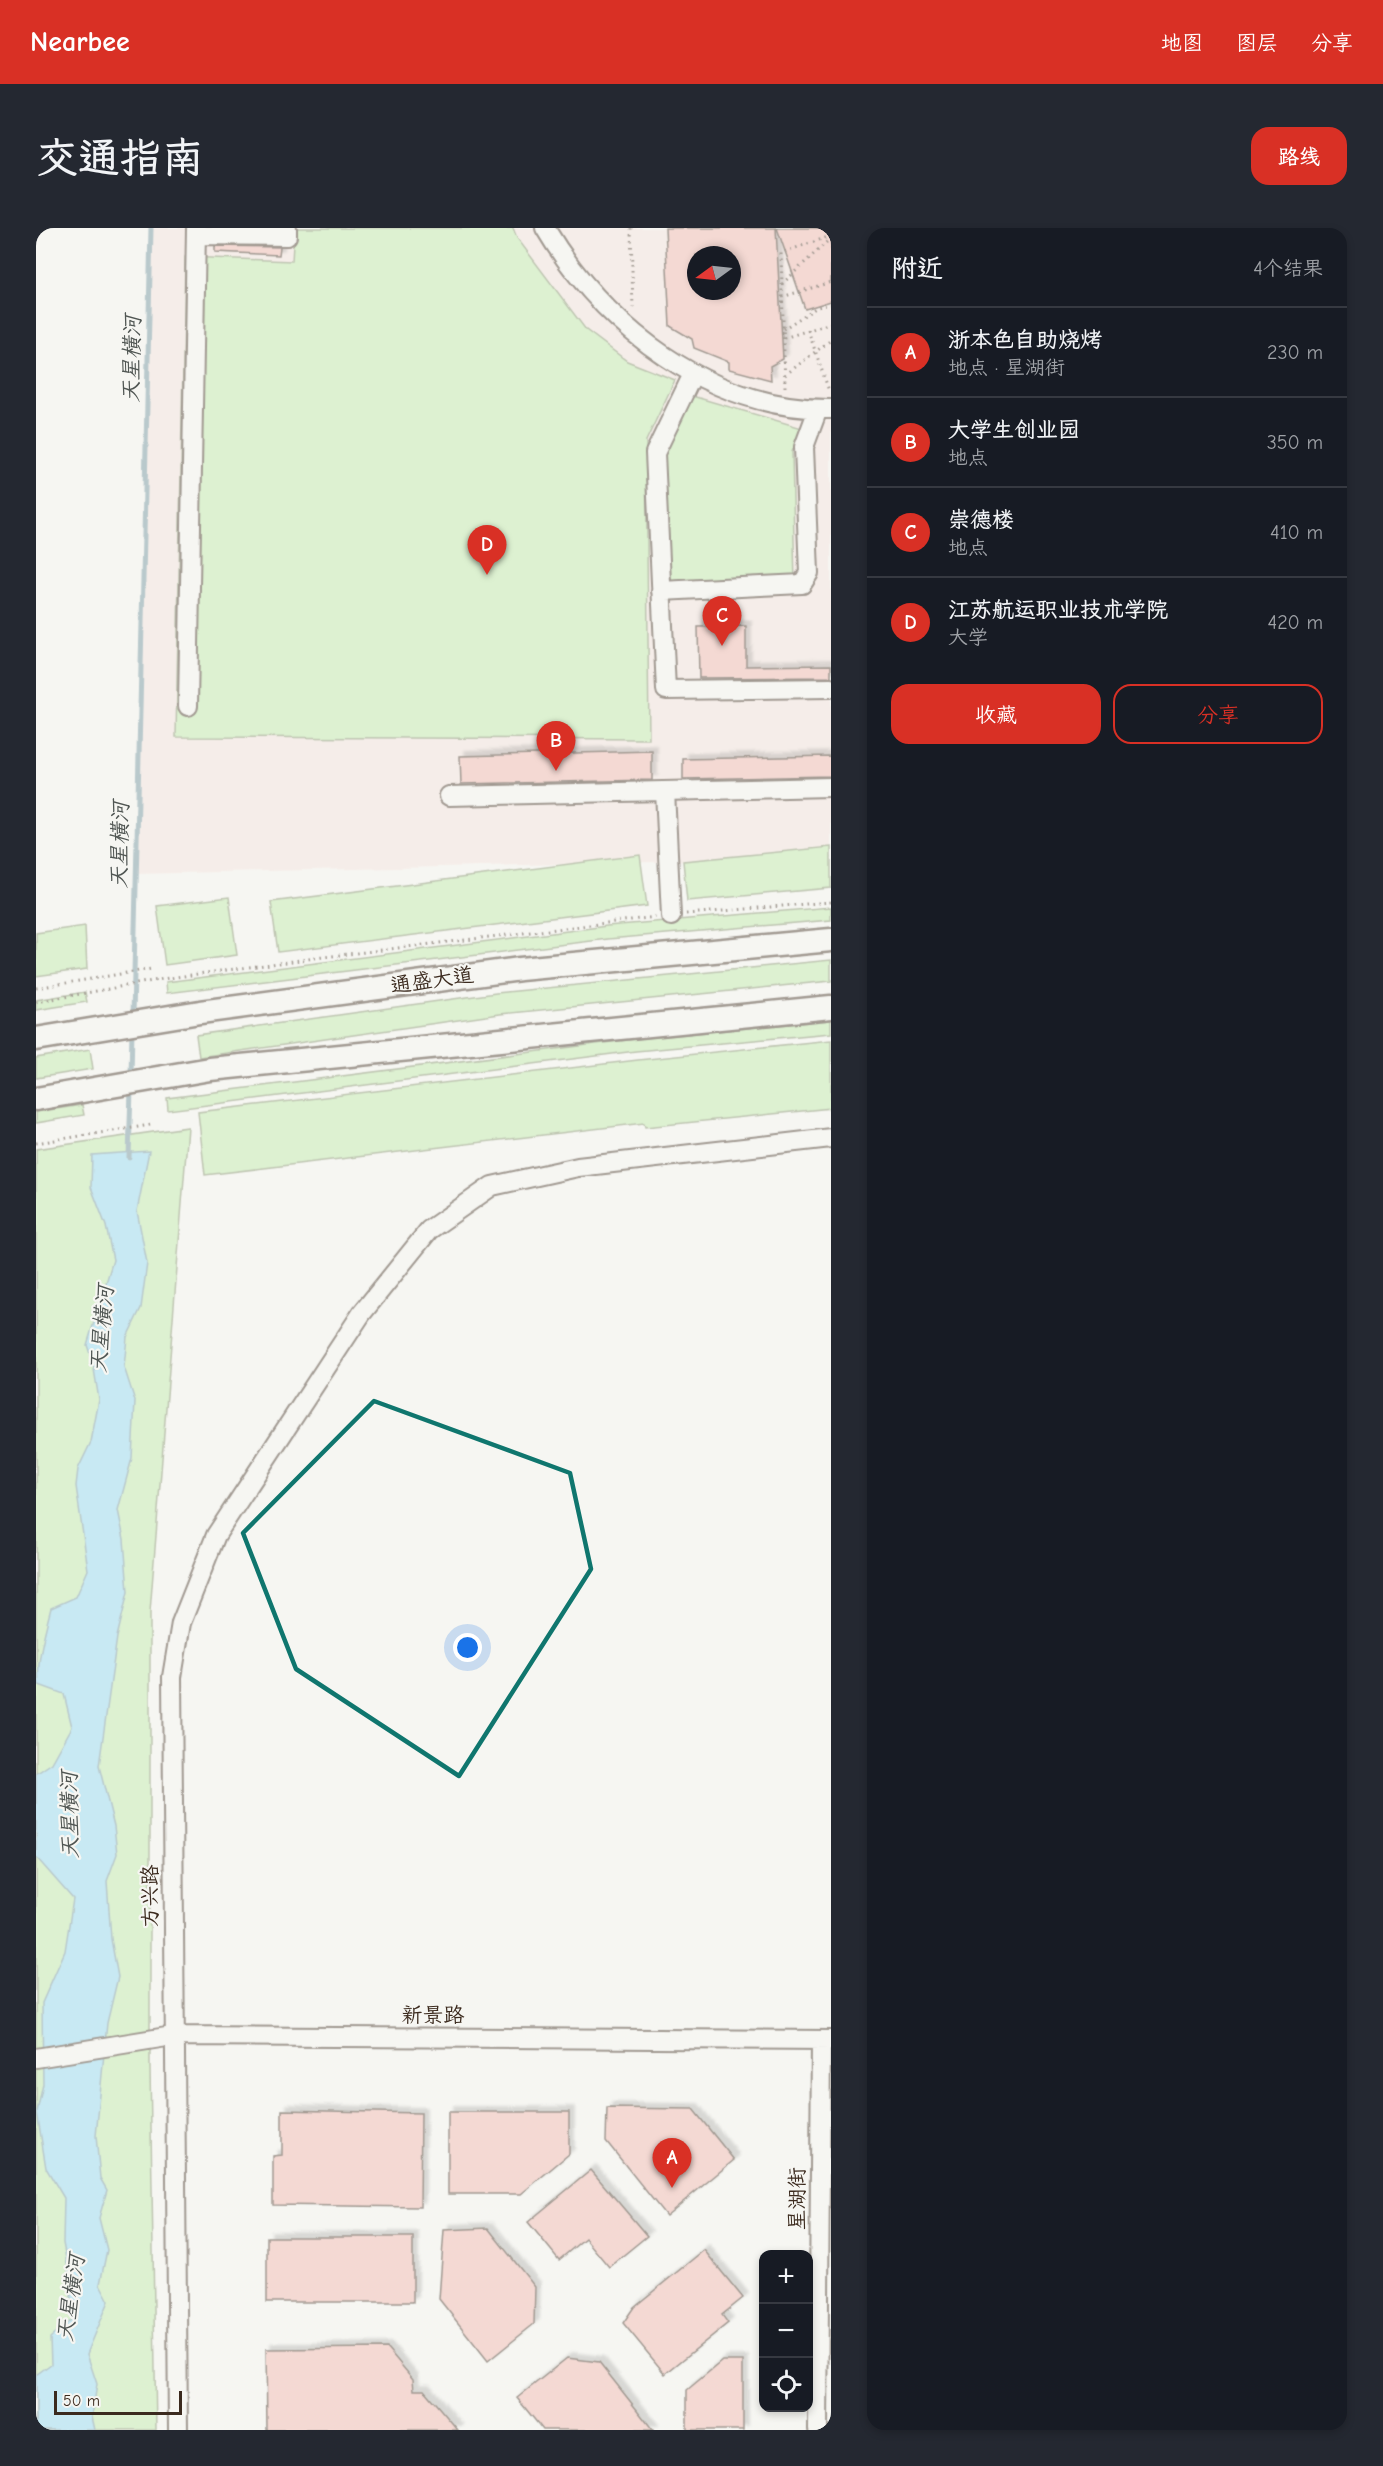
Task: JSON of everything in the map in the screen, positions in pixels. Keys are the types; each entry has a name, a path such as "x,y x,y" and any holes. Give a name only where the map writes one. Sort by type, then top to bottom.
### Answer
{"main road":[{"name":"通盛大道","path":"36,1039 169,1016 520,969 831,940"},
{"path":"36,1099 210,1069 831,1007"}],"street":[{"path":"188,706 196,231 287,236 287,228"},
{"path":"545,228 564,261 634,332 676,366 715,384 772,403 824,409 804,447 809,573 802,584 661,591"},
{"path":"693,374 655,453 666,690 831,688"},
{"path":"449,796 831,788"},
{"path":"665,791 671,916"},
{"name":"方兴路","path":"178,2430 173,2036 172,1677 181,1623 216,1535 362,1313 429,1230 492,1186 578,1167 831,1138"},
{"name":"新景路","path":"38,2057 173,2036 826,2040"},
{"name":"星湖街","path":"818,2430 826,2040"}],"path":[{"path":"631,228 634,332"},
{"path":"782,284 831,237"},
{"path":"785,392 781,253 831,237"},
{"path":"782,297 831,282"},
{"path":"783,329 817,308 831,304"},
{"path":"783,338 831,323"},
{"path":"808,330 831,396"},
{"path":"784,375 831,340"},
{"path":"36,1002 169,978 600,922 831,902"},
{"path":"36,988 152,969"},
{"path":"36,1143 151,1125"}],"highlighted area":[{"path":"374,1401 570,1473 591,1569 459,1776 296,1669 243,1533"}],"shaded area":[{"path":"151,228 831,228 831,858 136,874"}],"green space":[{"path":"294,228 513,228 517,238 586,330 627,361 675,380 646,441 649,739 176,737 185,257 292,261"},
{"path":"692,396 802,428 792,452 795,586 667,587 661,452"},
{"path":"831,847 831,888 687,901 683,861"},
{"path":"640,855 647,906 278,952 271,902"},
{"path":"229,897 237,955 165,965 157,906"},
{"path":"831,907 831,920 608,939 167,993 166,982 607,926"},
{"path":"85,926 87,969 36,976 36,933"},
{"path":"831,960 831,981 500,1014 199,1057 196,1035 496,993"},
{"path":"85,992 87,1002 36,1010 36,1000"},
{"path":"831,1020 831,1033 636,1051 168,1110 167,1098 635,1039"},
{"path":"831,1040 831,1108 645,1127 644,1123 205,1175 198,1112 638,1060"},
{"path":"90,1049 93,1069 36,1078 36,1058"},
{"path":"82,1105 84,1115 36,1123 36,1112"},
{"path":"188,1127 150,1612 150,2068 156,2430 36,2430 36,1149"}],"water":[{"path":"149,1151 137,1211 147,1263 141,1308 127,1337 124,1367 135,1401 132,1458 118,1510 124,1539 128,1592 117,1637 99,1766 114,1826 117,1854 107,1881 111,1939 118,1977 107,2023 96,2136 100,2178 107,2190 99,2218 107,2250 100,2284 109,2301 87,2354 97,2384 92,2417 95,2430 36,2430 36,2375 51,2364 50,2338 72,2319 70,2280 63,2243 64,2198 46,2168 37,2112 43,2084 42,2003 65,1951 73,1899 36,1857 36,1774 52,1763 72,1727 64,1694 39,1685 38,1676 51,1608 76,1597 88,1570 76,1486 78,1469 91,1442 99,1400 93,1363 87,1345 113,1260 106,1226 91,1187 92,1155"}],"building":[{"path":"665,228 776,228 783,359 770,366 771,380 729,369 729,362 694,348 692,339 670,326"},
{"path":"777,228 831,228 831,301 805,309"},
{"path":"215,246 280,247 279,255 215,252"},
{"path":"746,626 746,666 831,665 831,677 699,678 698,627"},
{"path":"652,751 652,780 461,784 460,756"},
{"path":"831,756 831,776 683,779 683,759"},
{"path":"607,2108 693,2109 734,2160 666,2216 606,2141"},
{"path":"282,2110 421,2113 420,2207 273,2205 273,2156 282,2155"},
{"path":"448,2112 569,2112 569,2154 521,2194 448,2194"},
{"path":"591,2170 647,2236 609,2267 585,2238 559,2260 528,2222"},
{"path":"488,2228 535,2287 534,2324 488,2361 439,2299 444,2230"},
{"path":"267,2237 413,2237 413,2302 267,2302"},
{"path":"704,2250 743,2298 722,2315 728,2323 665,2374 623,2323 634,2307"},
{"path":"387,2348 413,2379 414,2390 424,2390 458,2430 267,2430 266,2349"},
{"path":"567,2358 599,2362 653,2430 543,2430 517,2398"},
{"path":"722,2361 743,2361 743,2430 687,2430 687,2390"}],"waterway":[{"name":"天星横河","path":"133,1017 151,228"},
{"name":"天星横河","path":"131,1077 132,1029"},
{"name":"天星横河","path":"129,1158 131,1089"}],"place":[{"name":"江苏航运职业技术学院","path":"487,575"},
{"name":"崇德楼","path":"722,646"},
{"name":"大学生创业园","path":"556,771"},
{"name":"浙本色自助烧烤","path":"672,2188"}]}
